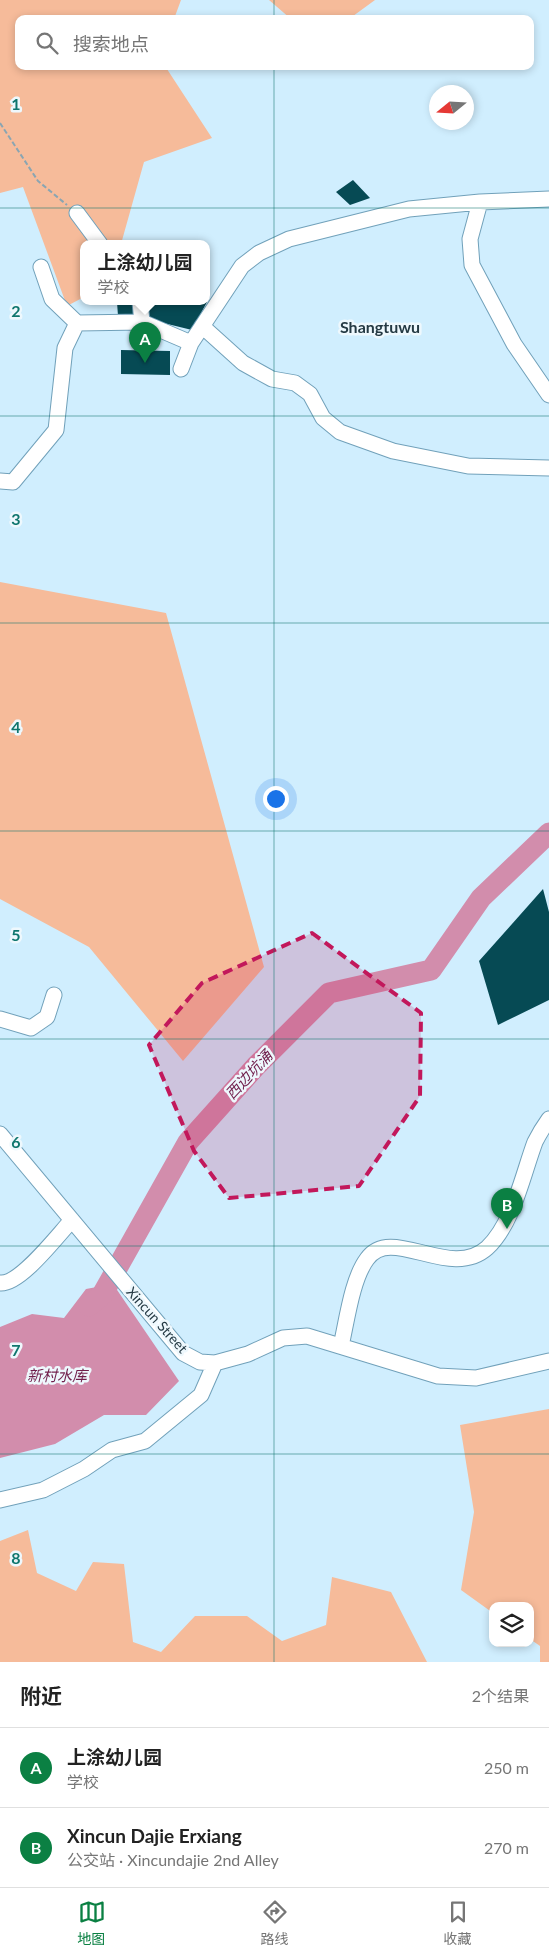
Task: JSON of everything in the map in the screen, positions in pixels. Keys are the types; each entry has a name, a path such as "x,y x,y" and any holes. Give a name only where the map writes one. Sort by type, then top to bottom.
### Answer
{"street":[{"path":"181,368 191,343 242,266 259,252 289,239 409,209 480,202 549,199"},
{"path":"480,202 470,239 472,265 514,344 549,395"},
{"path":"77,213 97,240"},
{"path":"41,267 52,299 77,323 142,322 191,343"},
{"path":"140,305 142,322"},
{"path":"0,481 13,482 56,430 65,348 77,323"},
{"path":"202,326 243,363 272,379 295,383 310,394 323,418 340,432 393,451 468,466 549,468"},
{"path":"0,1019 31,1028 47,1017 54,995"},
{"path":"341,1346 358,1278 364,1264 373,1252 390,1246 434,1257 460,1260 469,1258 488,1247 508,1216 536,1139 549,1119"},
{"name":"Xincun Street","path":"0,1134 183,1353 200,1362 215,1364"},
{"path":"0,1283 6,1283 21,1274 72,1220"},
{"path":"0,1500 43,1490 84,1469 112,1450 145,1441 201,1395 215,1364 248,1354 283,1338 307,1336 438,1376 476,1378 549,1361"}],"path":[{"path":"0,122 38,181 77,213"}],"highlighted area":[{"path":"312,933 421,1013 420,1096 359,1186 229,1198 194,1151 149,1045 202,983"}],"shaded area":[{"path":"0,0 181,0 175,15 15,15 15,70 168,70 212,138 144,162 122,240 80,240 80,299 67,306 23,187 0,193"},
{"path":"269,0 375,0 354,15 286,15"},
{"path":"0,582 166,613 264,967 183,1061 89,947 0,899"},
{"path":"549,1409 549,1662 540,1662 540,1646 534,1642 534,1602 489,1602 489,1610 461,1590 474,1512 460,1425"},
{"path":"28,1530 37,1573 76,1591 93,1562 124,1564 133,1642 161,1652 195,1616 247,1616 282,1641 326,1625 332,1577 391,1592 427,1662 0,1662 0,1541"}],"water":[{"name":"新村水库","path":"113,1284 179,1381 146,1415 104,1415 55,1444 0,1458 0,1327 32,1314 64,1318 86,1289"}],"building":[{"path":"353,180 370,198 350,205 336,192"},
{"path":"117,305 137,305 138,314 118,316"},
{"path":"142,305 205,305 192,330 143,318"},
{"path":"121,350 170,351 170,375 121,374"},
{"path":"543,889 549,912 549,1000 498,1025 479,961"}],"waterway":[{"name":"西边坑涌","path":"89,1306 102,1295 188,1142 256,1066 329,993 431,970 481,898 549,833"}],"place":[{"name":"上涂幼儿园","path":"145,363"},
{"name":"Xincun Dajie Erxiang","path":"507,1229"}],"district":[{"name":"Shangtuwu","path":"380,327"}]}
